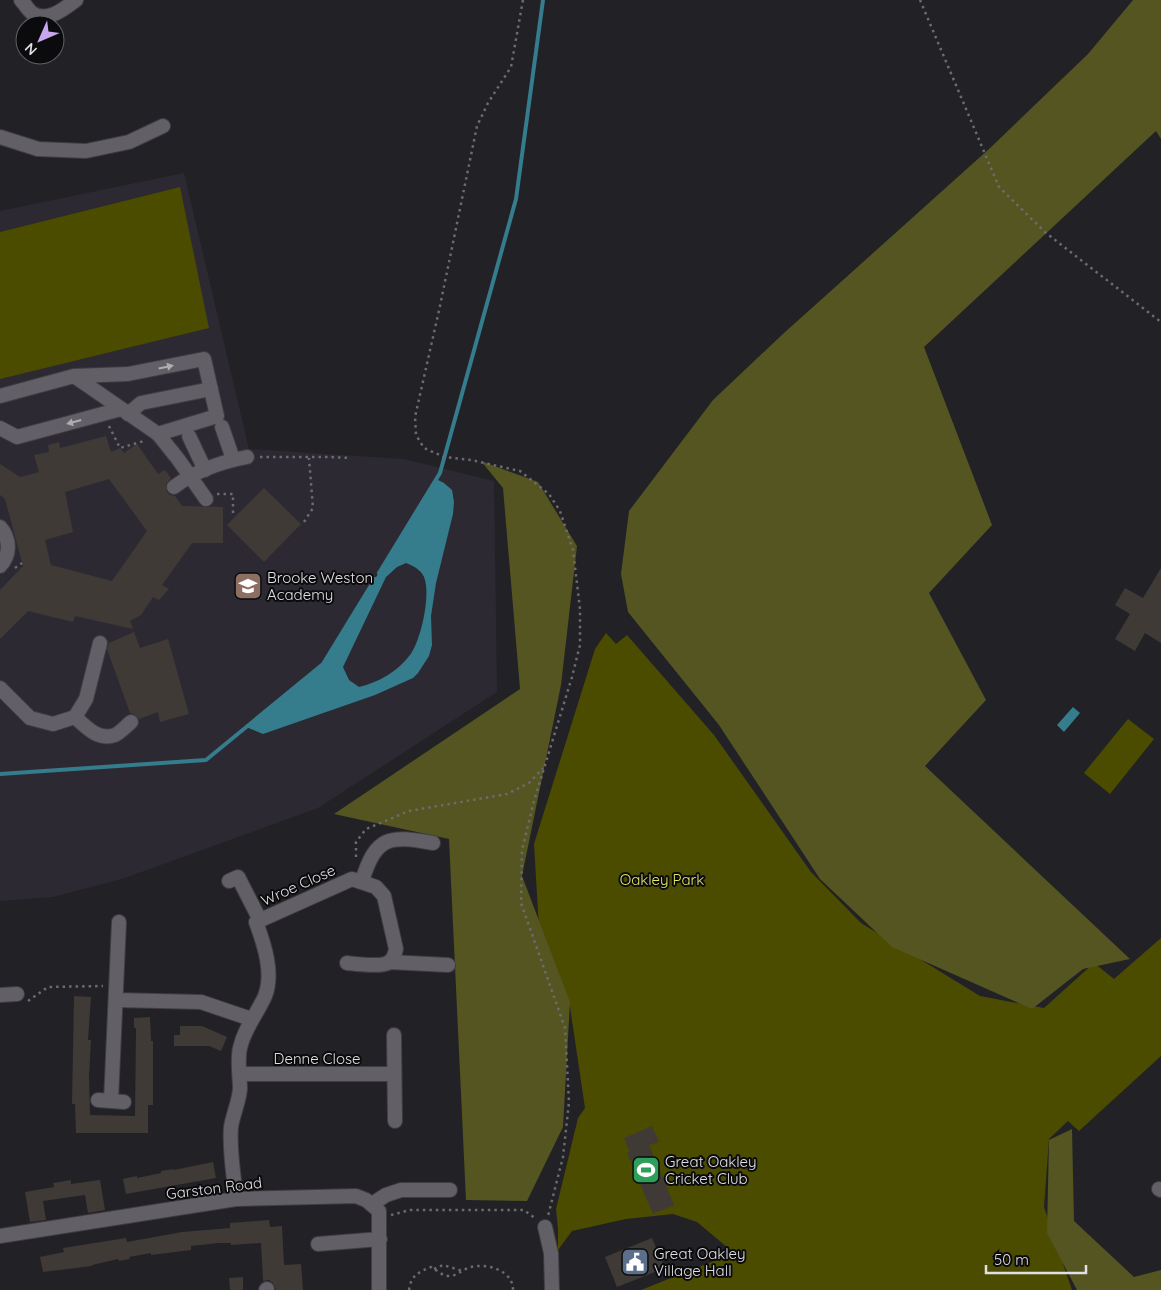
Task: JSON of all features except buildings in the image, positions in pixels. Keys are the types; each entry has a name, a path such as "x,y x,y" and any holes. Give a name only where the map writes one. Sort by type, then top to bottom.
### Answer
{"street":[{"path":"22,0 32,13 45,16 59,13 76,0"},
{"path":"0,138 38,149 86,151 129,142 164,126"},
{"path":"0,396 74,376 128,374 204,359 217,416 159,436"},
{"path":"74,376 159,436 204,496"},
{"path":"0,428 17,437 102,414 124,411 141,403 211,389"},
{"path":"174,487 190,476 240,458 222,427"},
{"path":"189,436 205,470"},
{"path":"0,526 7,541 8,552 0,566"},
{"path":"0,688 30,718 53,724 76,717 86,699 100,642"},
{"path":"76,717 93,733 102,736 115,735 131,722"},
{"path":"390,962 394,957 396,949 384,896 376,886 357,880 378,847 388,842 404,838 433,843"},
{"path":"229,880 238,877 258,921 266,961 268,986 251,1019 240,1047 239,1092 231,1137 236,1199"},
{"name":"Wroe Close","path":"258,921 357,880"},
{"path":"111,1101 119,922"},
{"path":"347,964 382,964 390,962 448,965"},
{"path":"0,995 17,994"},
{"path":"116,1000 201,1002 251,1019"},
{"path":"394,1035 395,1121"},
{"name":"Denne Close","path":"240,1074 394,1074"},
{"path":"379,1290 379,1217 378,1211 372,1204 386,1195 401,1190 450,1190"},
{"name":"Garston Road","path":"0,1236 236,1199 346,1195 361,1198 372,1204"},
{"path":"546,1227 551,1253 552,1290"},
{"path":"318,1244 380,1239"}],"path":[{"path":"379,1217 410,1210 524,1210 546,1227 563,1157 569,1102 565,1028 522,903 522,850 534,801 580,645 580,609 573,550 560,511 549,494 520,471 471,460 444,457 424,448 416,435 415,417 477,126 488,103 511,67 523,0"},
{"path":"920,0 999,187 1046,233 1161,322"},
{"path":"102,414 120,448 159,436"},
{"path":"240,458 351,458"},
{"path":"304,522 313,508 310,458"},
{"path":"204,496 233,494 233,517"},
{"path":"357,880 356,842 366,830 409,811 507,794 530,783 544,767"},
{"path":"17,994 21,1002 28,1002 48,987 116,985"},
{"path":"409,1290 410,1283 416,1273 431,1267 443,1265 463,1271"},
{"path":"434,1268 443,1275 448,1276 455,1275 471,1267 484,1266 499,1269 509,1277 513,1290"}],"shaded area":[{"path":"1133,0 1161,0 1161,139 1156,131 924,347 992,525 929,593 986,700 925,766 1130,959 1083,969 1032,1009 892,947 820,879 719,725 628,612 621,574 629,511 713,400 784,333 989,149 1088,54"},
{"name":"Brooke Weston Academy","path":"184,173 249,449 404,459 494,481 497,692 318,808 125,878 53,897 0,901 0,211"},
{"path":"481,461 538,482 577,546 561,685 522,876 570,1002 563,1127 527,1201 466,1200 449,839 334,814 520,689 503,488"},
{"path":"1072,1129 1074,1221 1134,1277 1161,1270 1161,1290 1077,1290 1047,1233 1049,1140"}],"green space":[{"path":"180,187 209,328 0,379 0,232"},
{"name":"Oakley Park","path":"606,633 616,644 627,635 714,735 811,872 861,923 980,996 1044,1008 1094,963 1114,979 1161,938 1161,1056 1079,1131 1068,1121 1049,1139 1044,1207 1072,1290 641,1290 734,1253 697,1222 673,1214 626,1219 572,1231 558,1250 556,1209 578,1118 585,1108 570,1007 539,928 534,844 595,649"},
{"path":"1128,719 1154,739 1110,794 1084,773"}],"water":[{"path":"436,479 444,483 452,490 453,514 436,583 431,616 432,645 429,656 418,673 413,678 375,695 263,734 246,727 323,664","holes":["406,563 418,569 425,580 424,619 418,639 410,655 393,671 374,682 359,687 349,680 343,667 386,577 397,567"]},
{"path":"1073,707 1080,713 1064,732 1057,725"}],"waterway":[{"path":"379,573 440,473 516,199 543,0"},
{"path":"0,774 206,760 323,664 375,579"}],"place":[{"name":"Brooke Weston Academy","path":"248,586"},
{"name":"Great Oakley Cricket Club","path":"646,1170"},
{"name":"Great Oakley Village Hall","path":"635,1262"}]}
